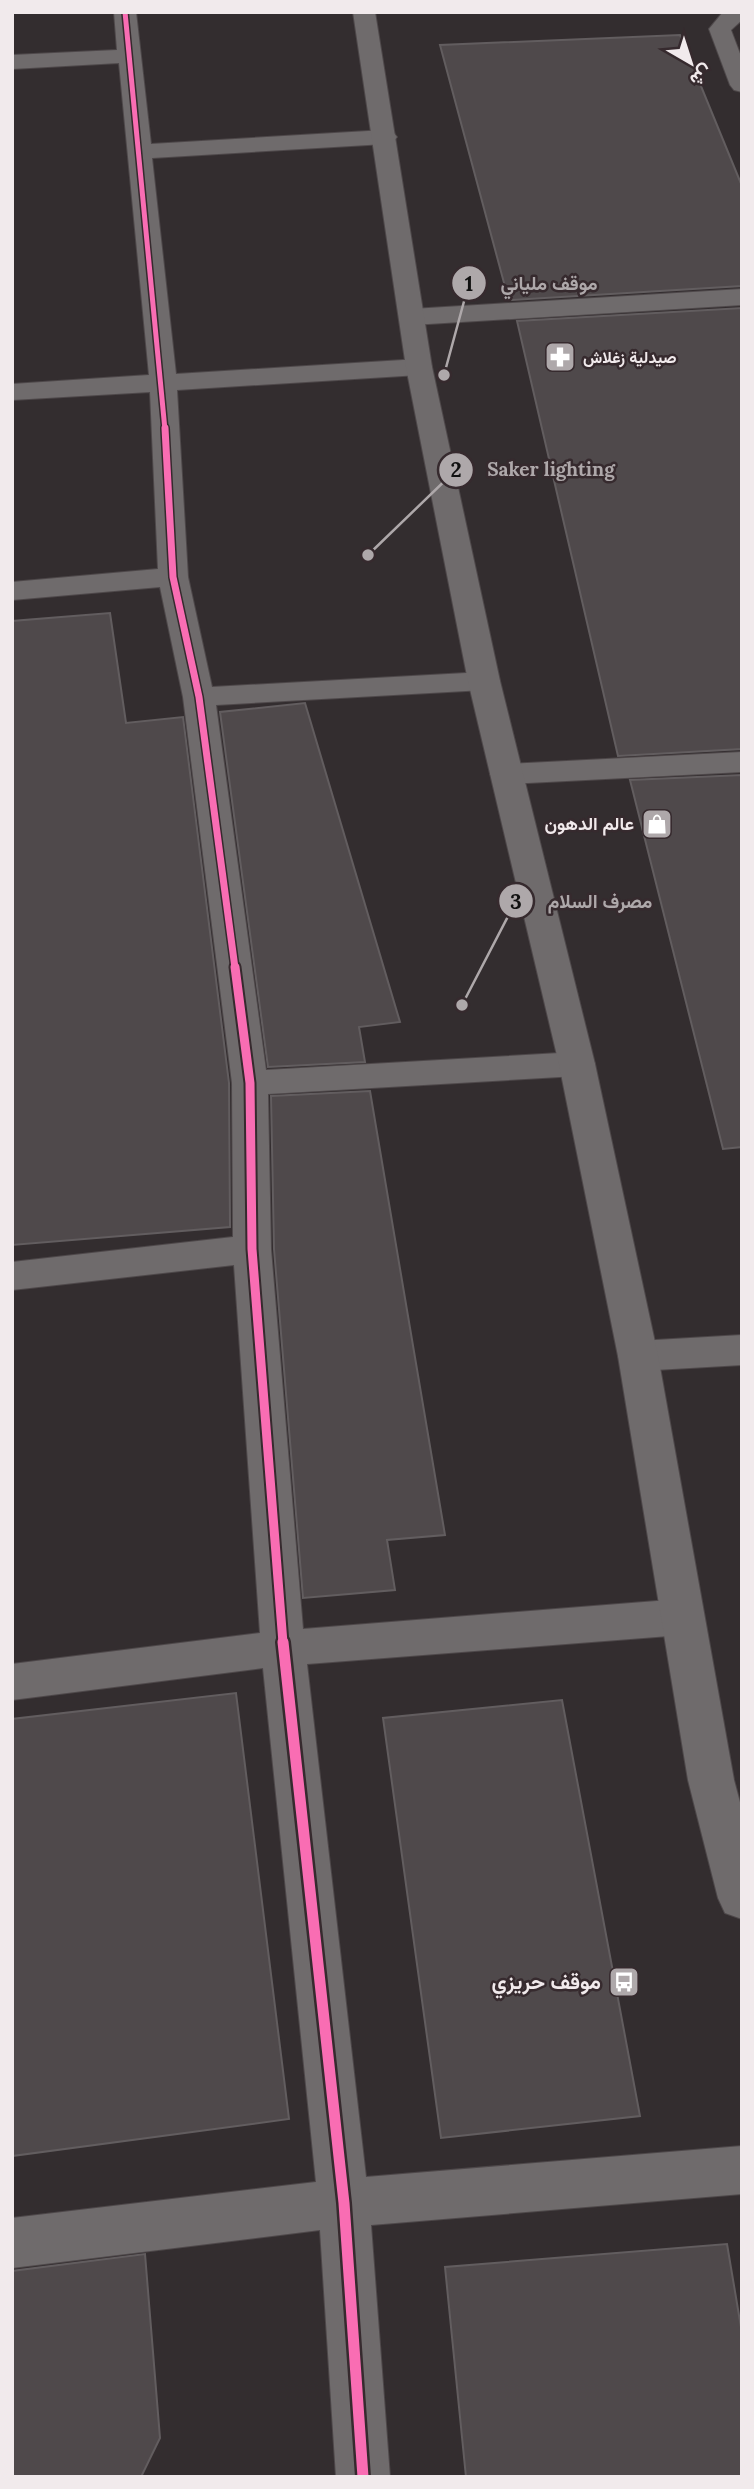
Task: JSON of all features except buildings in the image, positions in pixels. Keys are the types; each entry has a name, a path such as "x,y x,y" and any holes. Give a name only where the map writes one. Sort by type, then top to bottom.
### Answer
{"street":[{"path":"125,12 163,382 173,577 199,697 250,1083 252,1249 282,1648 344,2203 363,2477"},
{"path":"364,12 386,137 419,367 484,681 577,1064 638,1356 711,1780 742,1898"},
{"path":"739,12 729,18 720,29 723,43 742,85"},
{"path":"12,62 128,56"},
{"path":"139,152 386,137"},
{"path":"412,317 742,297"},
{"path":"12,392 419,367"},
{"path":"12,591 173,577"},
{"path":"199,697 484,681"},
{"path":"506,774 742,762"},
{"path":"250,1083 577,1064"},
{"path":"12,1276 252,1249"},
{"path":"638,1356 742,1350"},
{"path":"12,1682 282,1648 682,1617"},
{"path":"12,2243 344,2203 742,2170"}],"cycle path":[{"path":"125,12 163,382 173,577 199,697 250,1083 252,1249 283,1648 344,2203 363,2477"}],"place":[{"name":"صيدلية زغلاش","path":"560,357"},
{"name":"موقف ملياني","path":"444,375"},
{"name":"Saker lighting","path":"368,555"},
{"name":"عالم الدهون","path":"657,824"},
{"name":"مصرف السلام","path":"462,1005"},
{"name":"موقف حريزي","path":"624,1982"}]}
